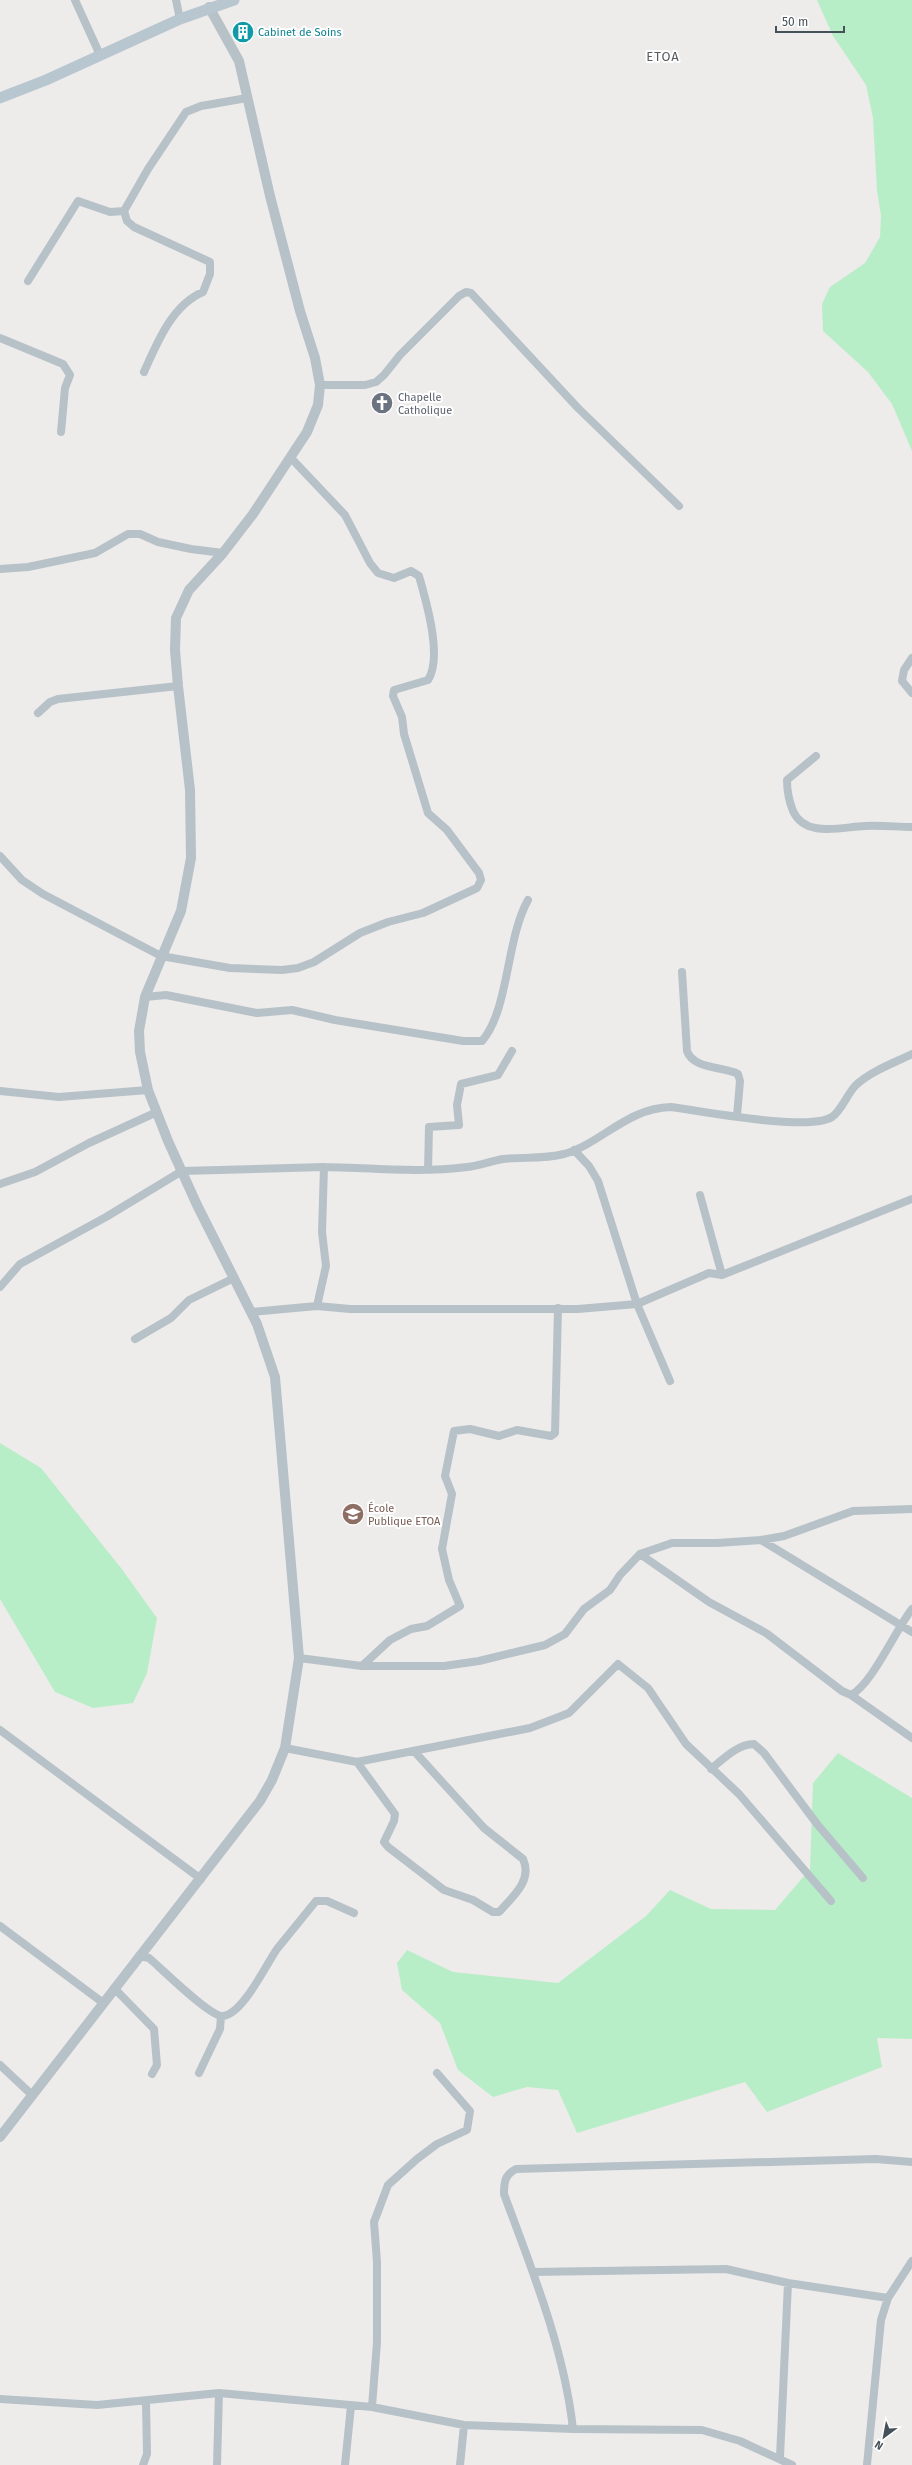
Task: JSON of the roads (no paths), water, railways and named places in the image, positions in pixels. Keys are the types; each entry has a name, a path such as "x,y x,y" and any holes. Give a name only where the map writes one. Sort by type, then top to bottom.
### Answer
{"main road":[{"path":"0,98 46,80 180,19 209,7 234,0"}],"street":[{"path":"75,0 100,55"},
{"path":"176,0 180,19"},
{"path":"0,2137 102,2002 201,1878 260,1801 272,1780 285,1748 299,1658 275,1377 266,1346 252,1312 182,1171 157,1112 148,1090 140,1052 140,1031 145,997 181,911 191,852 190,782 178,686 175,634 179,607 189,590 223,553 291,458 307,432 318,405 320,385 315,358 300,311 270,196 239,62 209,7"},
{"path":"144,372 162,332 196,295 204,292 210,274 210,262 134,227 127,221 124,211 148,169 186,112 201,106 247,98"},
{"path":"28,281 78,201 110,212 124,211"},
{"path":"320,385 365,385 376,382 384,375 400,355 459,296 466,292 471,292 573,402 679,506"},
{"path":"0,338 63,364 70,375 65,388 61,432"},
{"path":"0,856 22,880 43,894 161,956 230,968 282,970 298,968 314,962 360,933 388,922 422,913 478,888 481,880 479,873 447,830 428,813 404,734 402,717 393,696 394,690 428,680 431,676 434,648 429,611 418,576 411,571 394,578 378,573 370,564 345,515 291,458"},
{"path":"0,569 28,566 96,553 128,534 140,534 158,542 184,548 223,553"},
{"path":"912,658 904,670 902,681 912,693"},
{"path":"38,713 50,702 58,699 178,686"},
{"path":"816,756 787,780 789,800 797,820 807,827 820,828 872,825 912,827"},
{"path":"145,997 166,995 257,1013 292,1010 335,1020 463,1042 482,1041 490,1032 519,915 528,900"},
{"path":"682,972 687,1051 690,1057 699,1063 738,1074 740,1081 737,1116"},
{"path":"428,1170 429,1127 459,1125 457,1105 461,1084 498,1075 512,1051"},
{"path":"0,1287 20,1264 106,1217 182,1171 324,1167 428,1170 468,1167 501,1160 552,1156 574,1150 642,1112 656,1107 671,1107 737,1116 801,1122 825,1119 832,1116 855,1086 866,1078 912,1054"},
{"path":"0,1091 59,1097 148,1090"},
{"path":"0,1184 35,1172 89,1143 157,1112"},
{"path":"574,1150 589,1166 598,1181 637,1304 670,1381"},
{"path":"317,1306 326,1266 322,1232 324,1167"},
{"path":"700,1195 722,1275"},
{"path":"252,1312 317,1306 350,1309 558,1308 637,1304 709,1273 722,1275 912,1200"},
{"path":"134,1339 171,1318 189,1300 234,1278"},
{"path":"362,1666 390,1640 410,1629 427,1626 460,1606 449,1580 442,1549 452,1494 445,1476 454,1431 470,1429 499,1436 517,1430 550,1436 555,1433 558,1308"},
{"path":"299,1658 362,1666 444,1666 479,1661 545,1645 571,1629 584,1609 610,1590 620,1574 640,1554 672,1543 717,1543 761,1540 784,1536 853,1512 912,1509"},
{"path":"761,1540 912,1632"},
{"path":"640,1554 709,1602 766,1633 842,1691 912,1738"},
{"path":"851,1696 859,1691 867,1680 900,1624 912,1609"},
{"path":"285,1748 356,1762 452,1742 530,1728 569,1713 618,1664 648,1688 686,1744 739,1794 831,1901"},
{"path":"0,1730 201,1878"},
{"path":"711,1769 734,1751 748,1744 754,1744 764,1753 817,1824 863,1878"},
{"path":"356,1762 395,1814 394,1821 384,1842 388,1847 444,1890 473,1900 493,1912 499,1912 520,1888 526,1876 526,1865 523,1859 484,1828 414,1751"},
{"path":"139,1956 149,1958 206,2008 221,2016 229,2015 257,1983 276,1951 316,1901 327,1901 354,1913"},
{"path":"0,1926 102,2002"},
{"path":"114,1988 154,2029 157,2065 152,2074"},
{"path":"199,2073 220,2029 221,2016"},
{"path":"0,2065 31,2094"},
{"path":"372,2407 377,2342 377,2262 374,2222 388,2185 417,2159 437,2144 467,2130 470,2111 437,2073"},
{"path":"573,2429 569,2389 533,2272 504,2194 504,2182 508,2173 516,2169 870,2159 912,2162"},
{"path":"867,2465 881,2320 888,2298 912,2262"},
{"path":"533,2272 726,2269 788,2283 888,2298"},
{"path":"780,2457 788,2283"},
{"path":"0,2399 97,2405 146,2402 219,2393 372,2407 464,2425 573,2429 702,2430 740,2441 780,2457 792,2465"},
{"path":"217,2465 219,2393"},
{"path":"143,2465 147,2454 146,2402"},
{"path":"345,2465 351,2406"},
{"path":"460,2465 464,2425"}],"place":[{"name":"Cabinet de Soins","path":"243,32"},
{"name":"Chapelle Catholique","path":"382,403"},
{"name":"École Publique ETOA","path":"353,1514"}],"district":[{"name":"ETOA","path":"663,56"}]}
